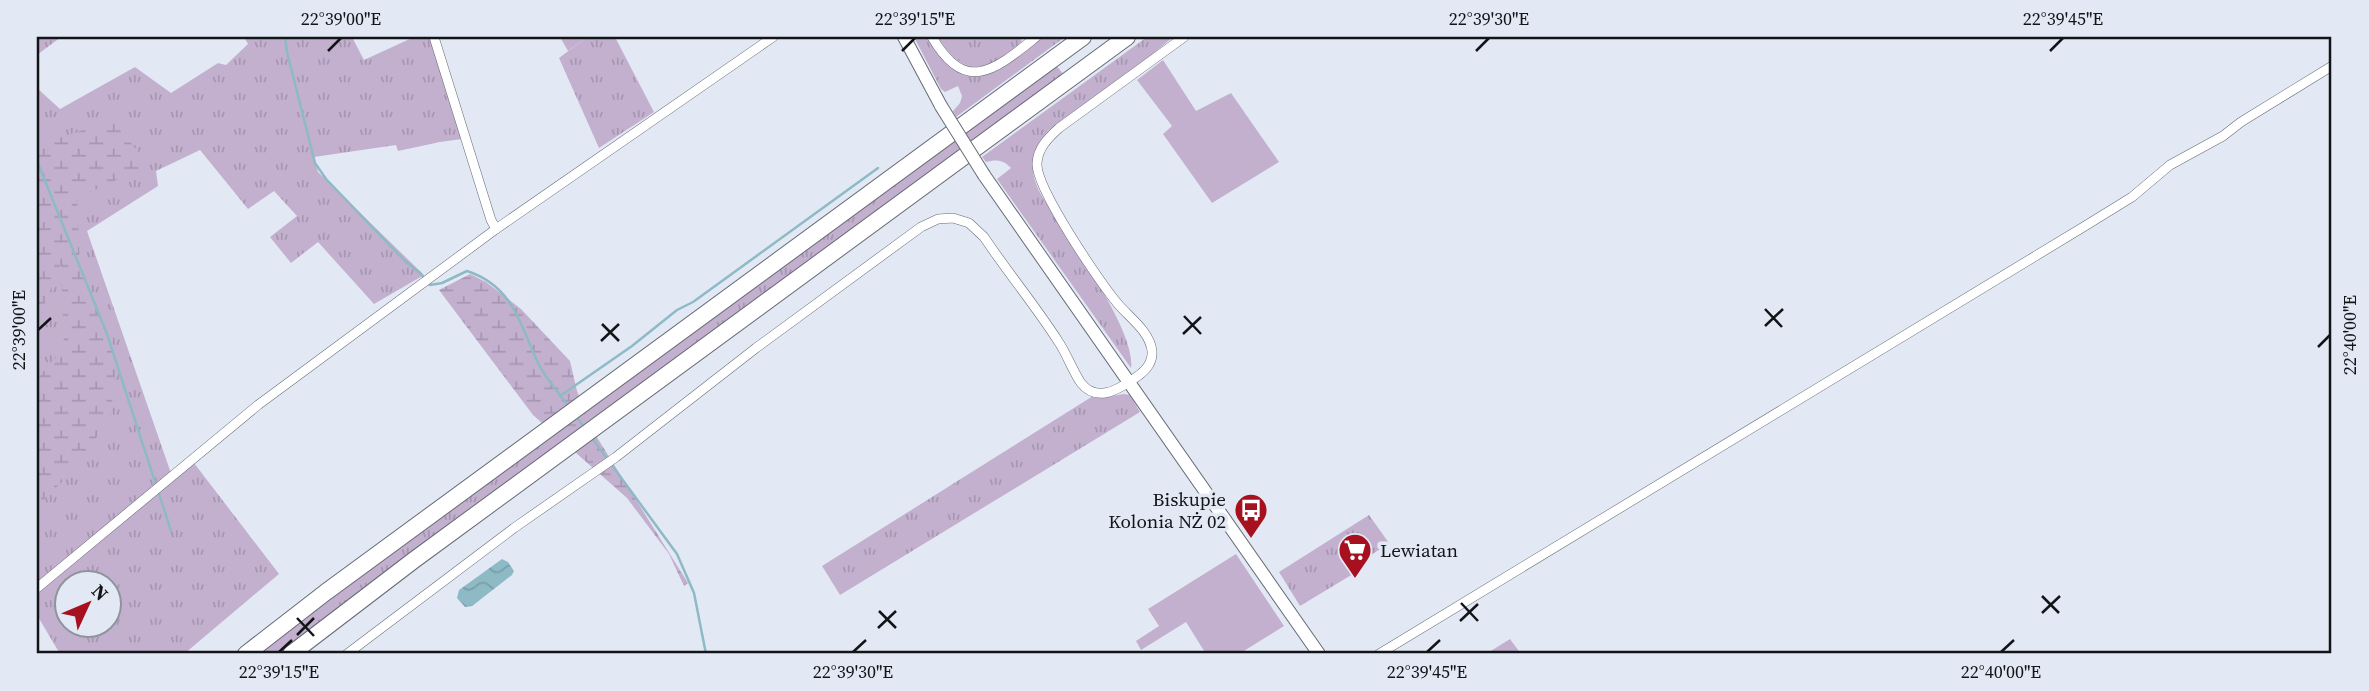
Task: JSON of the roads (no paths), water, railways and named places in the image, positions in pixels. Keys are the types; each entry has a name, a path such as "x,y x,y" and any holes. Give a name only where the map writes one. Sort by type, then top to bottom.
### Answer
{"highway":[{"path":"246,654 1083,37"},
{"path":"291,654 636,396 1126,37"}],"street":[{"path":"434,37 496,229"},
{"path":"37,588 258,405 496,229 773,37"},
{"path":"904,37 941,106 984,175 1319,654"},
{"path":"932,37 950,61 963,69 977,72 999,65 1036,37"},
{"path":"347,654 514,528 617,457 710,383 861,271 920,228 938,219 969,223 984,237 1059,342 1076,375 1088,390 1108,394 1130,382 1150,363 1152,352 1148,340 1105,287 1072,236 1042,184 1037,160 1045,141 1059,128 1184,37"},
{"path":"1380,654 2132,197 2179,159 2223,136 2332,66"}],"water":[{"path":"502,559 508,562 514,571 512,575 472,606 465,607 457,598 459,590"}],"waterway":[{"path":"285,37 315,163 326,179 430,285 442,283 467,271 495,286 513,308 541,369 569,407"},
{"path":"37,161 107,334 156,485"},
{"path":"560,396 878,168"},
{"path":"575,415 584,427"},
{"path":"592,438 677,554 694,593 706,654"},
{"path":"158,491 171,531"}],"place":[{"name":"Biskupie Kolonia NŻ 02","path":"1251,540"},
{"name":"Lewiatan","path":"1355,580"}]}
